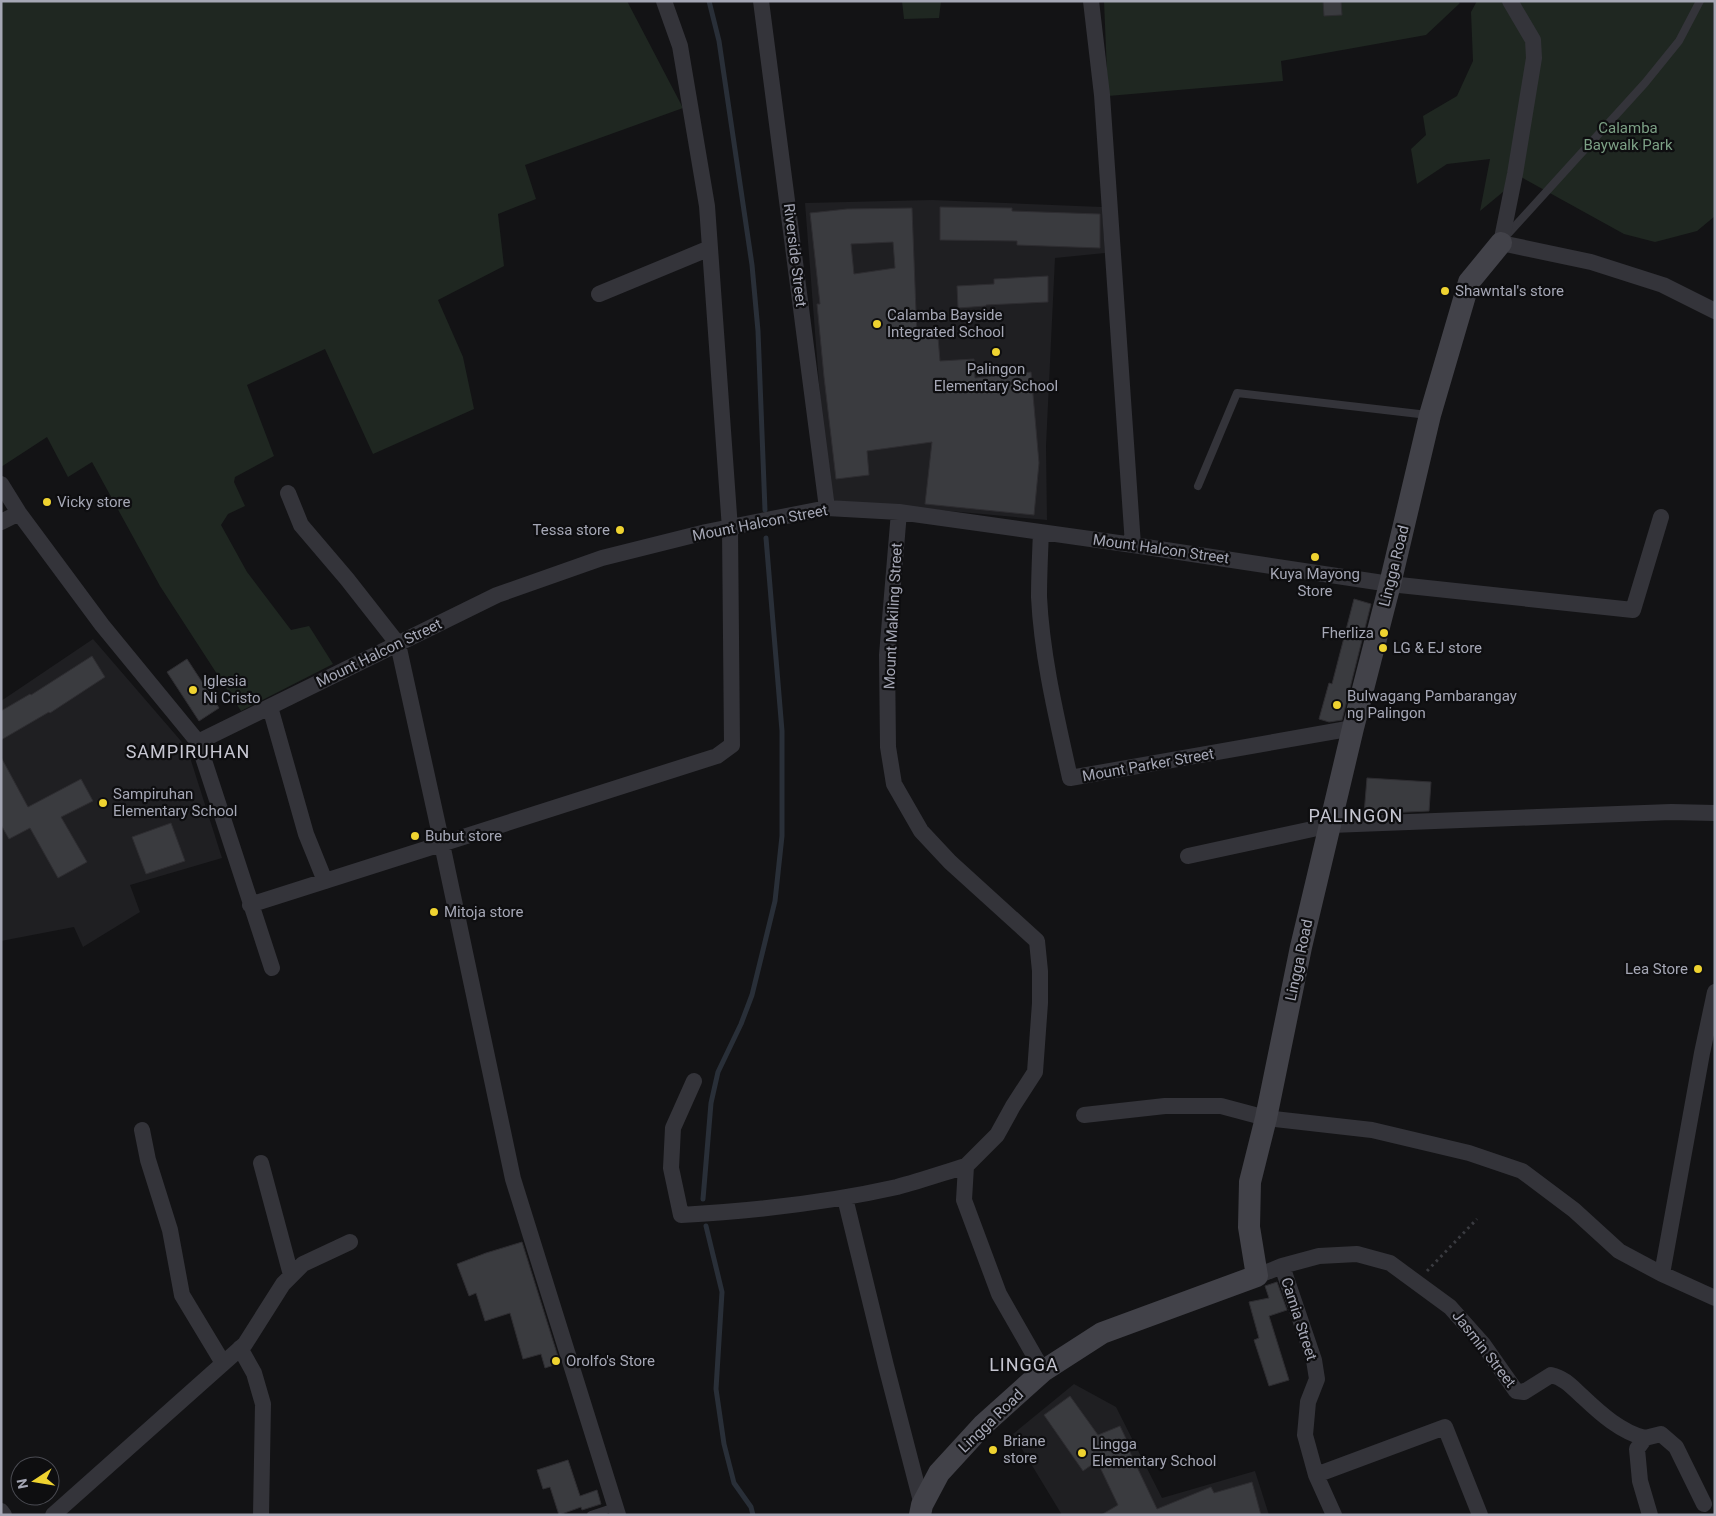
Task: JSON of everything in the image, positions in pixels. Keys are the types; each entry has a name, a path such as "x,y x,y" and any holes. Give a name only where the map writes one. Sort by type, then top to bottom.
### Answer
{"street":[{"path":"250,905 718,756 732,745 730,529 707,206 680,46 664,1"},
{"name":"Riverside Street","path":"761,1 827,508"},
{"path":"1091,1 1102,95 1133,545"},
{"path":"1510,1 1533,40 1534,58 1515,174 1500,243 1591,262 1618,270 1663,285 1715,311"},
{"name":"Lingga Road","path":"921,1510 939,1473 983,1425 1043,1371 1102,1333 1257,1276 1249,1228 1250,1182 1266,1118 1301,947 1430,415 1469,282 1500,243"},
{"path":"599,294 710,248"},
{"path":"1,484 19,513 102,624 198,742 272,968"},
{"path":"288,493 301,525 347,579 398,644 513,1180 617,1511"},
{"name":"Mount Halcon Street","path":"198,742 497,595 602,558 706,532 730,529 827,508 899,512 1390,584 1633,610 1661,516"},
{"name":"Mount Makiling Street","path":"899,512 887,655 888,747 894,784 921,831 950,862 1037,941 1040,971 1040,1004 1035,1072 997,1135 966,1166"},
{"path":"1,522 19,513"},
{"name":"Mount Parker Street","path":"1041,532 1039,598 1044,646 1052,697 1070,778 1353,728"},
{"path":"270,707 306,834 325,881"},
{"path":"1188,856 1331,825 1671,812 1715,813"},
{"path":"1662,1274 1702,1053 1715,992"},
{"path":"694,1081 674,1128 671,1168 681,1215 739,1212 845,1198 899,1186 966,1166 964,1200 999,1294 1043,1371"},
{"path":"1084,1115 1180,1105 1222,1106 1266,1118 1372,1130 1469,1153 1522,1171 1574,1210 1619,1252 1715,1298"},
{"path":"142,1130 148,1160 170,1230 182,1295 223,1363"},
{"path":"260,1163 291,1275"},
{"path":"845,1198 921,1510"},
{"path":"53,1515 245,1344 283,1284 291,1275 303,1264 350,1242"},
{"name":"Jasmin Street","path":"1257,1276 1282,1266 1319,1256 1357,1254 1390,1263 1450,1307 1483,1344 1516,1391 1524,1392 1551,1375 1561,1378 1603,1416 1634,1435 1645,1438 1661,1434 1676,1447 1704,1504"},
{"name":"Camia Street","path":"1282,1266 1314,1360 1317,1380 1308,1402 1305,1435 1316,1475 1334,1515"},
{"path":"240,1348 254,1373 263,1404 261,1515"},
{"path":"1316,1475 1445,1427 1480,1515"},
{"path":"1645,1438 1637,1449 1640,1481 1650,1515"},
{"path":"1,1511 4,1515"}],"lane":[{"path":"1500,243 1645,83 1678,41 1700,1"},
{"path":"1198,486 1236,393 1430,415"},
{"path":"590,1515 617,1511"}],"path":[{"path":"1416,1282 1478,1219"}],"shaded area":[{"path":"932,200 1102,207 1105,253 1055,258 1046,446 1047,520 828,500 805,203"},
{"name":"Sampiruhan Elementary School","path":"93,639 187,748 222,858 130,885 140,912 83,947 74,927 1,941 1,701"},
{"name":"Lingga Elementary School","path":"1074,1384 1116,1407 1162,1498 1255,1471 1269,1515 1062,1515 1013,1434"}],"green space":[{"path":"1,1 627,1 683,108 525,165 536,199 498,214 504,266 438,300 463,357 474,409 373,454 325,349 247,385 274,456 235,477 234,482 245,506 228,514 221,525 247,572 291,630 309,626 333,664 241,711 160,586 92,462 68,477 47,437 1,467"},
{"path":"902,1 941,1 939,18 904,19"},
{"path":"1104,1 1457,1 1460,3 1426,35 1281,61 1283,81 1108,96"},
{"name":"Calamba Baywalk Park","path":"1477,1 1715,1 1713,5 1715,216 1697,231 1655,242 1624,234 1521,177 1480,211 1490,159 1447,164 1417,184 1411,149 1426,135 1423,116 1457,96 1473,61 1471,12"}],"building":[{"path":"1323,1 1341,1 1342,15 1324,16"},
{"path":"940,207 1012,208 1012,211 1100,214 1100,248 1017,245 1017,241 940,240"},
{"name":"Calamba Bayside Integrated School","path":"912,208 917,337 938,337 940,361 974,359 975,378 1031,372 1039,463 1034,515 925,504 932,442 867,451 869,475 836,479 824,377 817,304 820,304 810,213 847,209","holes":["893,242 895,268 854,274 851,244"]},
{"path":"1048,276 1048,302 958,308 957,286 994,284 994,279"},
{"path":"1354,599 1371,604 1342,720 1329,722 1319,719 1329,683 1332,684"},
{"path":"92,656 105,677 50,713 1,740 1,711 31,695"},
{"name":"Iglesia Ni Cristo","path":"187,659 219,708 199,721 167,672"},
{"path":"1,757 28,807 81,779 93,801 61,817 87,862 58,878 30,828 9,839 1,825"},
{"path":"1367,778 1431,782 1429,811 1364,814"},
{"path":"171,823 185,861 146,874 132,837"},
{"path":"522,1242 560,1363 545,1368 541,1354 523,1359 510,1313 485,1321 476,1293 469,1296 457,1264"},
{"path":"1277,1282 1287,1310 1269,1316 1289,1380 1269,1386 1254,1340 1259,1338 1249,1302 1269,1298 1265,1286"},
{"path":"1070,1396 1098,1435 1120,1426 1130,1447 1128,1448 1157,1509 1211,1487 1214,1493 1252,1482 1261,1515 1101,1515 1118,1505 1097,1461 1083,1471 1044,1415"},
{"path":"568,1460 580,1496 597,1490 601,1504 582,1510 581,1507 559,1515 550,1487 543,1489 537,1470"}],"waterway":[{"path":"709,1 719,41 752,265 758,331 765,510"},
{"path":"703,1199 711,1103 718,1072 741,1024 752,995 775,901 782,836 782,731 766,538"},
{"path":"706,1226 722,1292 716,1389 724,1444 734,1483 751,1507 753,1515"}],"place":[{"name":"Shawntal's store","path":"1445,291"},
{"name":"Calamba Bayside Integrated School","path":"877,324"},
{"name":"Palingon Elementary School","path":"996,352"},
{"name":"Vicky store","path":"47,502"},
{"name":"Tessa store","path":"620,530"},
{"name":"Kuya Mayong Store","path":"1315,557"},
{"name":"Fherliza","path":"1384,633"},
{"name":"LG & EJ store","path":"1383,648"},
{"name":"Iglesia Ni Cristo","path":"193,690"},
{"name":"Bulwagang Pambarangay ng Palingon","path":"1337,705"},
{"name":"Sampiruhan Elementary School","path":"103,803"},
{"name":"Bubut store","path":"415,836"},
{"name":"Mitoja store","path":"434,912"},
{"name":"Lea Store","path":"1698,969"},
{"name":"Orolfo's Store","path":"556,1361"},
{"name":"Briane store","path":"993,1450"},
{"name":"Lingga Elementary School","path":"1082,1453"}],"district":[{"name":"SAMPIRUHAN","path":"188,752"},
{"name":"PALINGON","path":"1356,816"},
{"name":"LINGGA","path":"1024,1365"}]}
